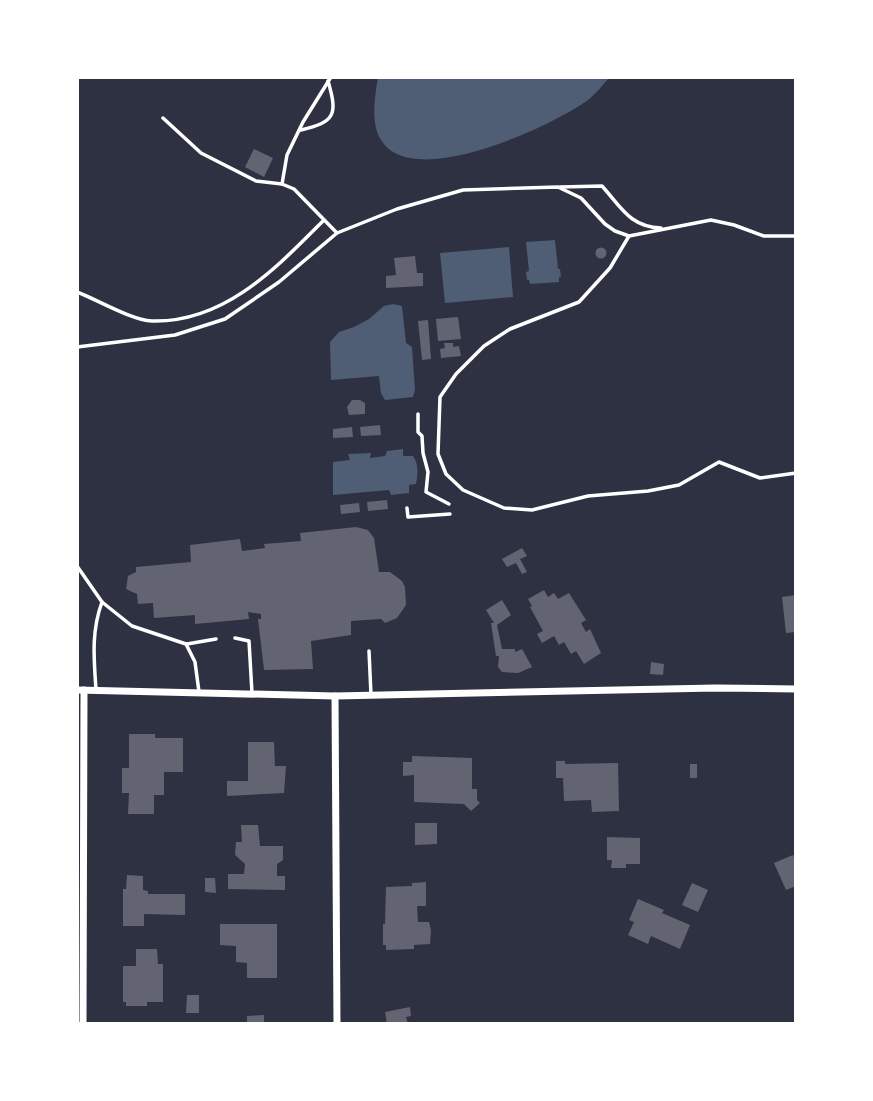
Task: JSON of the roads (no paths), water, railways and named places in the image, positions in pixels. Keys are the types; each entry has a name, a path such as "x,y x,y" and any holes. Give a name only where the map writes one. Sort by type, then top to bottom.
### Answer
{"street":[{"path":"83,1024 81,690 371,695 715,688 796,689"},
{"path":"335,695 337,1024"}],"lane":[{"path":"299,130 326,123 330,119 335,103 330,79"},
{"path":"282,184 287,155 330,79"},
{"path":"163,118 201,153 256,181 282,184 294,189 337,233"},
{"path":"77,347 175,335 225,319 279,282 337,233 397,209 463,190 602,186 634,222 650,228 668,228"},
{"path":"558,187 581,198 615,231 629,236 711,220 764,236 796,236"},
{"path":"77,292 127,315 151,321 198,314 252,288 272,272 324,220"},
{"path":"629,236 610,268 579,302 510,329 484,346 456,374 440,397 438,454 446,474 463,490 504,508 531,510 588,496 648,491 679,485 719,462 760,478 796,473"},
{"path":"77,566 102,602 132,626 186,645 216,639"},
{"path":"96,690 93,637 102,602"},
{"path":"235,638 249,641 252,693"},
{"path":"186,645 195,662 199,692"},
{"path":"369,651 371,695"}],"water":[{"path":"378,77 610,77 588,100 545,125 483,149 451,157 422,159 398,154 381,140 374,118"},
{"path":"555,240 561,277 559,282 530,284 526,272 529,271 526,242"},
{"path":"509,247 513,297 445,303 440,253"},
{"path":"384,306 402,306 406,343 412,347 415,390 413,397 385,400 381,393 379,376 331,380 330,342 339,332 354,327"},
{"path":"403,449 403,456 413,456 415,459 418,473 416,484 409,485 409,493 391,495 389,490 333,495 333,462 350,460 348,454 371,453 370,458 385,456 387,451"}]}
